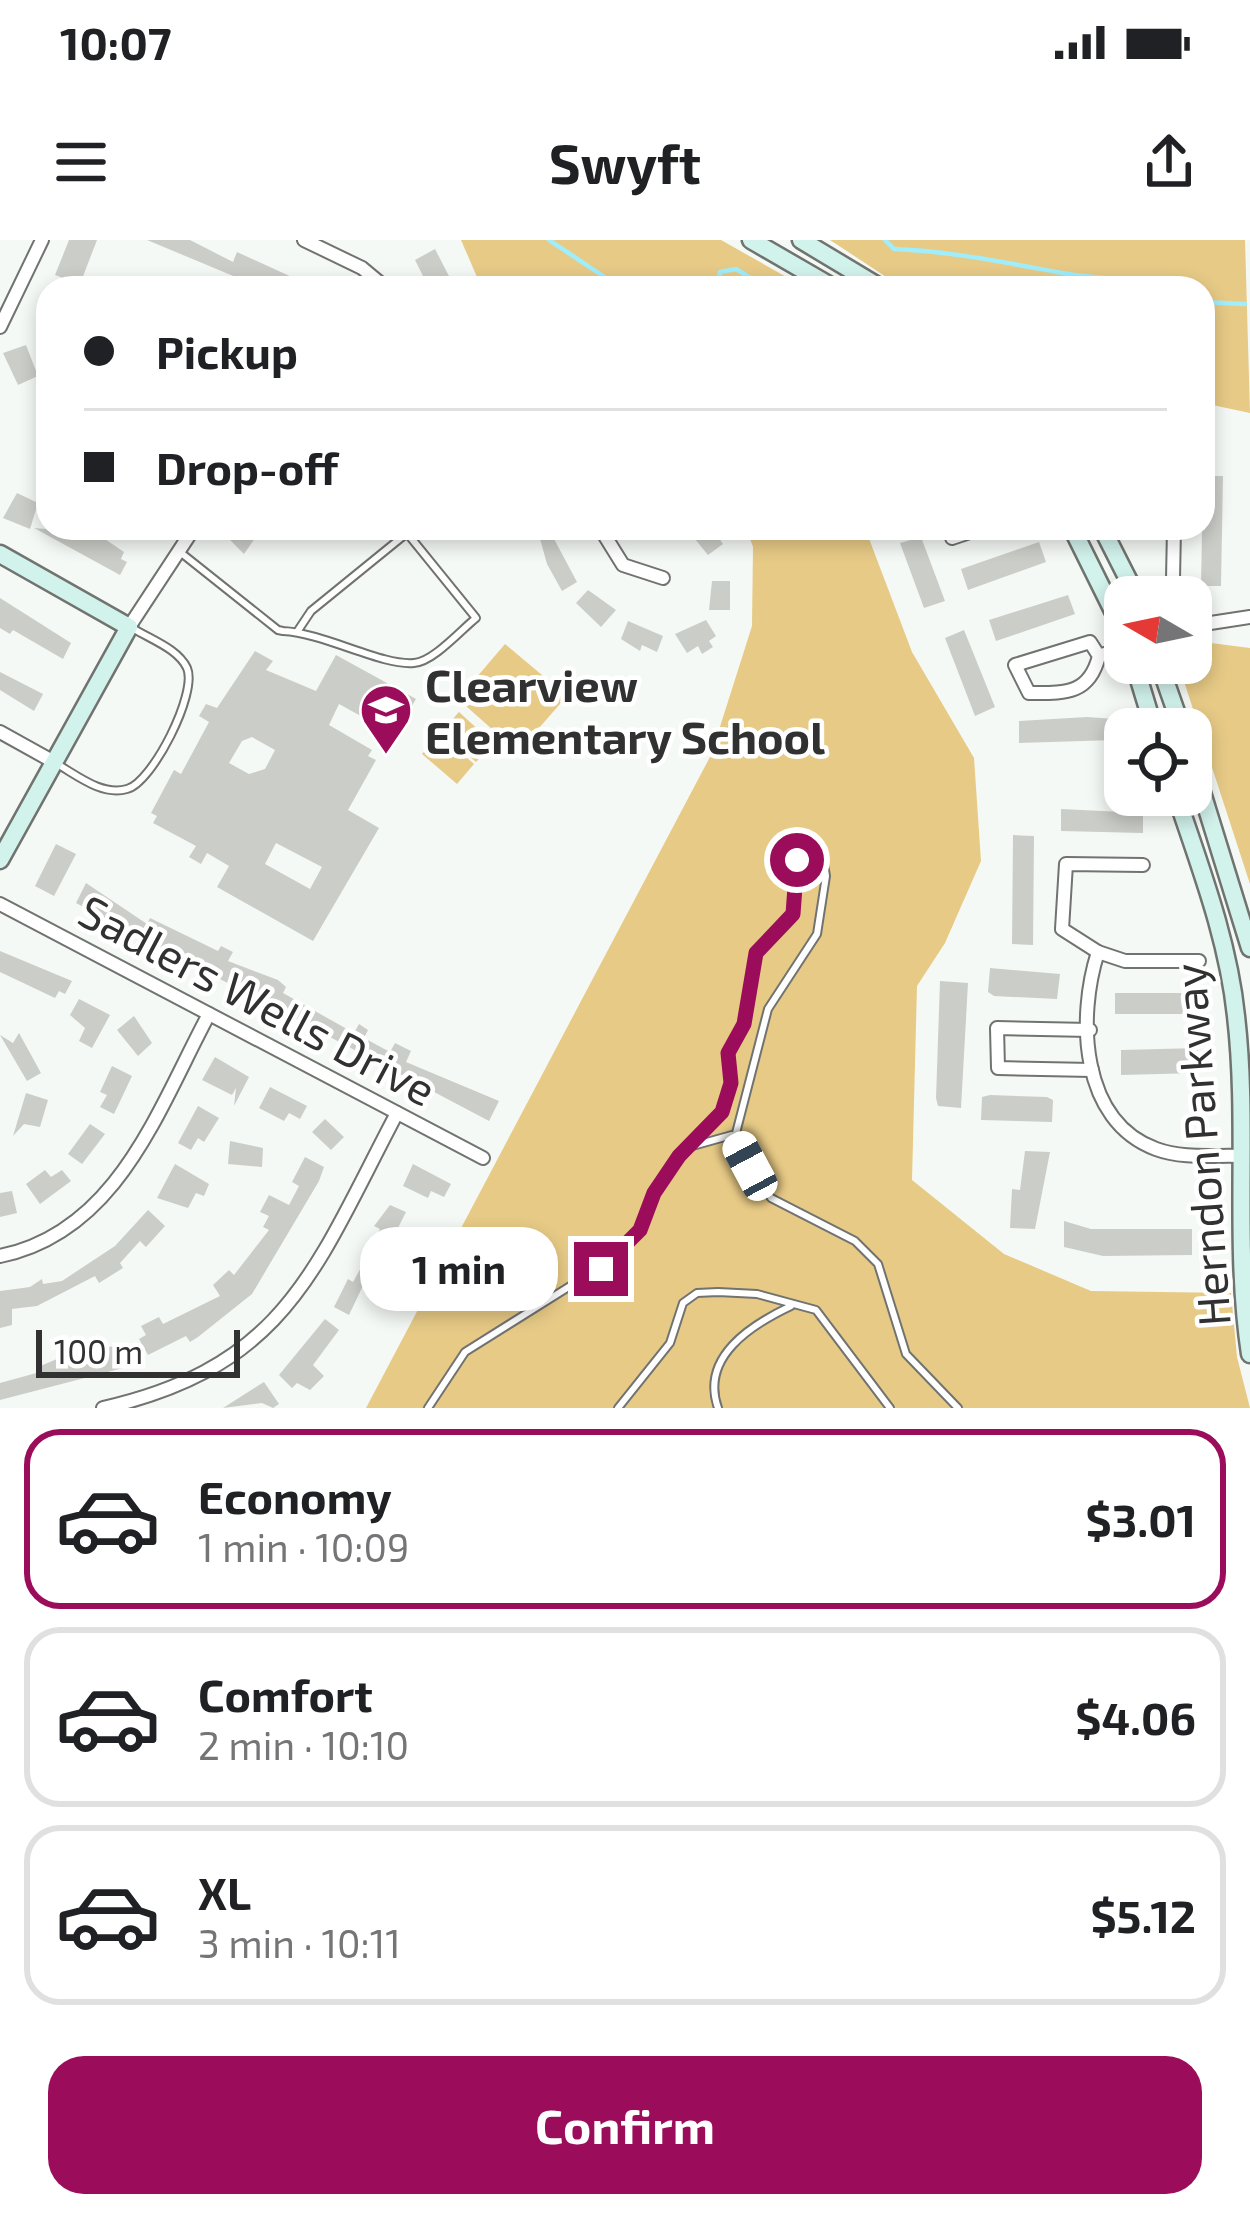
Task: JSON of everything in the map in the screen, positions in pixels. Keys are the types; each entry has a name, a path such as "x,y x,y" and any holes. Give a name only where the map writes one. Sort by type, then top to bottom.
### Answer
{"main road":[{"path":"751,240 813,276"},
{"path":"801,240 861,276"},
{"path":"1078,540 1104,593"},
{"path":"1108,540 1126,576"},
{"path":"0,554 129,627 0,860"},
{"name":"Herndon Parkway","path":"1183,816 1216,916 1232,989 1245,1155 1242,1287 1250,1354"},
{"name":"Herndon Parkway","path":"1209,816 1250,948"}],"street":[{"path":"0,327 42,240"},
{"path":"304,240 372,276"},
{"path":"129,627 185,540"},
{"path":"607,540 623,565 663,578"},
{"path":"1173,576 1174,540"},
{"path":"1212,623 1250,617"},
{"path":"1090,642 1099,656 1094,675 1072,692 1029,693 1015,665 1090,642"},
{"path":"1099,656 1104,654"},
{"path":"0,731 54,762"},
{"path":"1143,865 1066,864 1062,929 1099,952 1125,961 1199,961"},
{"name":"Sadlers Wells Drive","path":"0,904 483,1158"},
{"path":"1099,952 1092,971 1090,1030 1100,1101 1143,1143 1179,1155 1245,1155"},
{"path":"0,1256 65,1231 111,1191 209,1014"},
{"path":"1090,1030 998,1028 998,1068 1092,1070"},
{"path":"103,1408 203,1376 279,1318 313,1271 397,1113"}],"lane":[{"path":"297,632 310,611 397,540"},
{"path":"177,550 273,626 414,663 476,618 413,540"},
{"path":"54,762 102,789 129,789 143,780 189,700 191,683 184,663 129,627"},
{"path":"428,1408 458,1358 610,1261 640,1230 654,1193 679,1156 722,1112 730,1092 728,1053 744,1024 756,953 793,914 794,865 811,846 820,846 827,859 817,934 768,1009 735,1137 771,1198 871,1255 885,1281 906,1354 958,1408"},
{"path":"695,1144 732,1135"},
{"path":"618,1408 664,1353 679,1310 690,1297 738,1292 794,1304 825,1318 890,1408"},
{"path":"718,1408 713,1383 722,1358 755,1325 794,1304"}],"shaded area":[{"path":"461,240 721,240 785,276 477,276"},
{"path":"830,240 1245,240 1250,413 1215,406 1215,276 885,276"},
{"path":"750,540 870,540 912,652 974,758 981,861 945,943 917,986 912,1180 1004,1254 1091,1291 1231,1293 1237,1357 1250,1408 366,1408 711,755 752,626"},
{"path":"1212,643 1250,648 1250,884 1212,767 1212,708 1193,708 1185,684 1212,684"},
{"path":"505,644 567,696 518,752 458,699"},
{"path":"459,712 493,743 476,762 441,732"},
{"path":"440,734 474,764 457,784 422,754"}],"building":[{"path":"69,240 97,240 83,276 55,275"},
{"path":"147,240 190,240 233,262 237,252 290,276 233,276"},
{"path":"435,249 449,276 423,276 415,260"},
{"path":"26,345 36,377 18,385 3,353"},
{"path":"1215,476 1223,476 1221,586 1212,586 1212,576 1201,576 1202,540 1215,540"},
{"path":"17,493 36,502 30,529 3,518"},
{"path":"56,540 106,540 124,552 121,559 127,562 120,575"},
{"path":"230,540 254,540 244,554"},
{"path":"540,540 555,540 577,582 562,591"},
{"path":"696,540 720,540 723,544 708,555"},
{"path":"922,540 945,601 924,608 900,543"},
{"path":"1039,542 1046,562 968,590 961,569"},
{"path":"712,581 730,581 730,610 709,610"},
{"path":"588,590 616,610 601,627 576,603"},
{"path":"1068,595 1075,614 996,641 989,620"},
{"path":"0,598 71,643 63,659 13,630 10,634 0,628"},
{"path":"706,620 716,636 709,641 713,647 702,654 698,646 687,653 675,634"},
{"path":"628,621 663,636 657,652 642,645 640,651 621,639"},
{"path":"964,630 995,707 975,716 945,638"},
{"path":"255,651 273,661 266,670 316,691 336,655 416,699 395,735 339,704 329,725 372,750 368,756 376,760 348,810 379,828 313,941 217,887 229,866 207,853 201,864 189,857 196,846 153,823 157,816 151,813 174,770 181,774 209,722 199,716 206,704 217,708","holes":["252,737 275,750 265,769 249,774 229,763 242,741","276,843 322,867 310,889 265,864"]},
{"path":"0,672 43,694 34,711 0,690"},
{"path":"1104,718 1104,740 1019,743 1019,721"},
{"path":"1061,809 1143,816 1143,833 1061,831"},
{"path":"1013,835 1034,836 1033,945 1012,944"},
{"path":"56,844 76,854 54,896 35,886"},
{"path":"86,883 147,924 150,918 218,951 221,946 233,952 228,961 278,980 286,987 283,993 354,1033 359,1024 368,1030 364,1038 390,1052 395,1043 411,1051 406,1062 499,1101 489,1121 76,903"},
{"path":"0,951 72,981 65,994 59,991 55,998 0,972"},
{"path":"990,968 1060,974 1057,999 994,996 988,992"},
{"path":"940,981 968,983 961,1108 938,1106 936,1098"},
{"path":"1115,993 1197,993 1198,1014 1115,1014"},
{"path":"79,999 110,1015 92,1048 79,1041 85,1028 70,1015"},
{"path":"134,1016 152,1043 138,1056 117,1030"},
{"path":"19,1033 41,1073 27,1081 0,1035 13,1043"},
{"path":"1198,1048 1198,1073 1121,1075 1121,1050"},
{"path":"215,1057 249,1077 234,1106 236,1088 232,1095 202,1080"},
{"path":"112,1066 132,1076 114,1114 100,1107 107,1095 100,1092"},
{"path":"270,1087 307,1106 300,1119 289,1113 284,1121 259,1108"},
{"path":"26,1093 48,1100 40,1127 24,1124 13,1136"},
{"path":"982,1097 1047,1097 1053,1100 1052,1122 981,1120"},
{"path":"198,1106 219,1118 204,1142 198,1138 191,1150 178,1143"},
{"path":"325,1119 344,1137 331,1150 312,1132"},
{"path":"90,1124 105,1134 82,1164 68,1154"},
{"path":"230,1141 263,1148 262,1167 228,1164"},
{"path":"1025,1151 1050,1152 1035,1229 1010,1228 1012,1189 1020,1190"},
{"path":"305,1157 324,1167 319,1181 252,1294 190,1342 186,1336 148,1355 139,1339 146,1335 141,1326 159,1317 163,1324 220,1296 213,1285 229,1270 234,1275 269,1230 263,1227 269,1216 260,1212 269,1195 289,1205 299,1186 292,1182"},
{"path":"175,1164 209,1184 204,1196 196,1193 188,1208 157,1198"},
{"path":"413,1164 451,1184 444,1197 431,1191 428,1198 403,1186"},
{"path":"45,1170 51,1177 62,1170 71,1181 40,1204 26,1184"},
{"path":"12,1191 17,1213 0,1217 0,1193"},
{"path":"390,1205 406,1212 388,1248 397,1253 384,1276 368,1275 349,1315 334,1307 348,1279 353,1282 366,1259 380,1229 374,1226"},
{"path":"148,1210 165,1226 146,1247 140,1241 120,1263 123,1268 99,1283 95,1276 37,1306 12,1309 12,1325 0,1328 0,1291 30,1287 42,1279 43,1284 62,1281 115,1246"},
{"path":"1064,1221 1091,1229 1192,1229 1192,1255 1103,1256 1064,1247"},
{"path":"325,1319 339,1330 313,1365 324,1376 310,1390 297,1383 292,1388 279,1375"},
{"path":"123,1344 127,1367 0,1400 0,1383 40,1372 38,1367 64,1356 76,1353 79,1362 101,1357 100,1349"},
{"path":"264,1382 279,1404 273,1408 262,1403 223,1408"}],"waterway":[{"path":"549,240 603,276"},
{"path":"885,240 894,249 1084,276"},
{"path":"719,276 736,269 747,276"},
{"path":"1215,303 1245,304"}],"place":[{"name":"Clearview Elementary School","path":"386,756"}],"route":[{"path":"601,1269 640,1230 654,1193 679,1156 722,1112 731,1083 728,1053 744,1024 756,953 764,941 784,929 793,914 792,873 797,860"}]}
